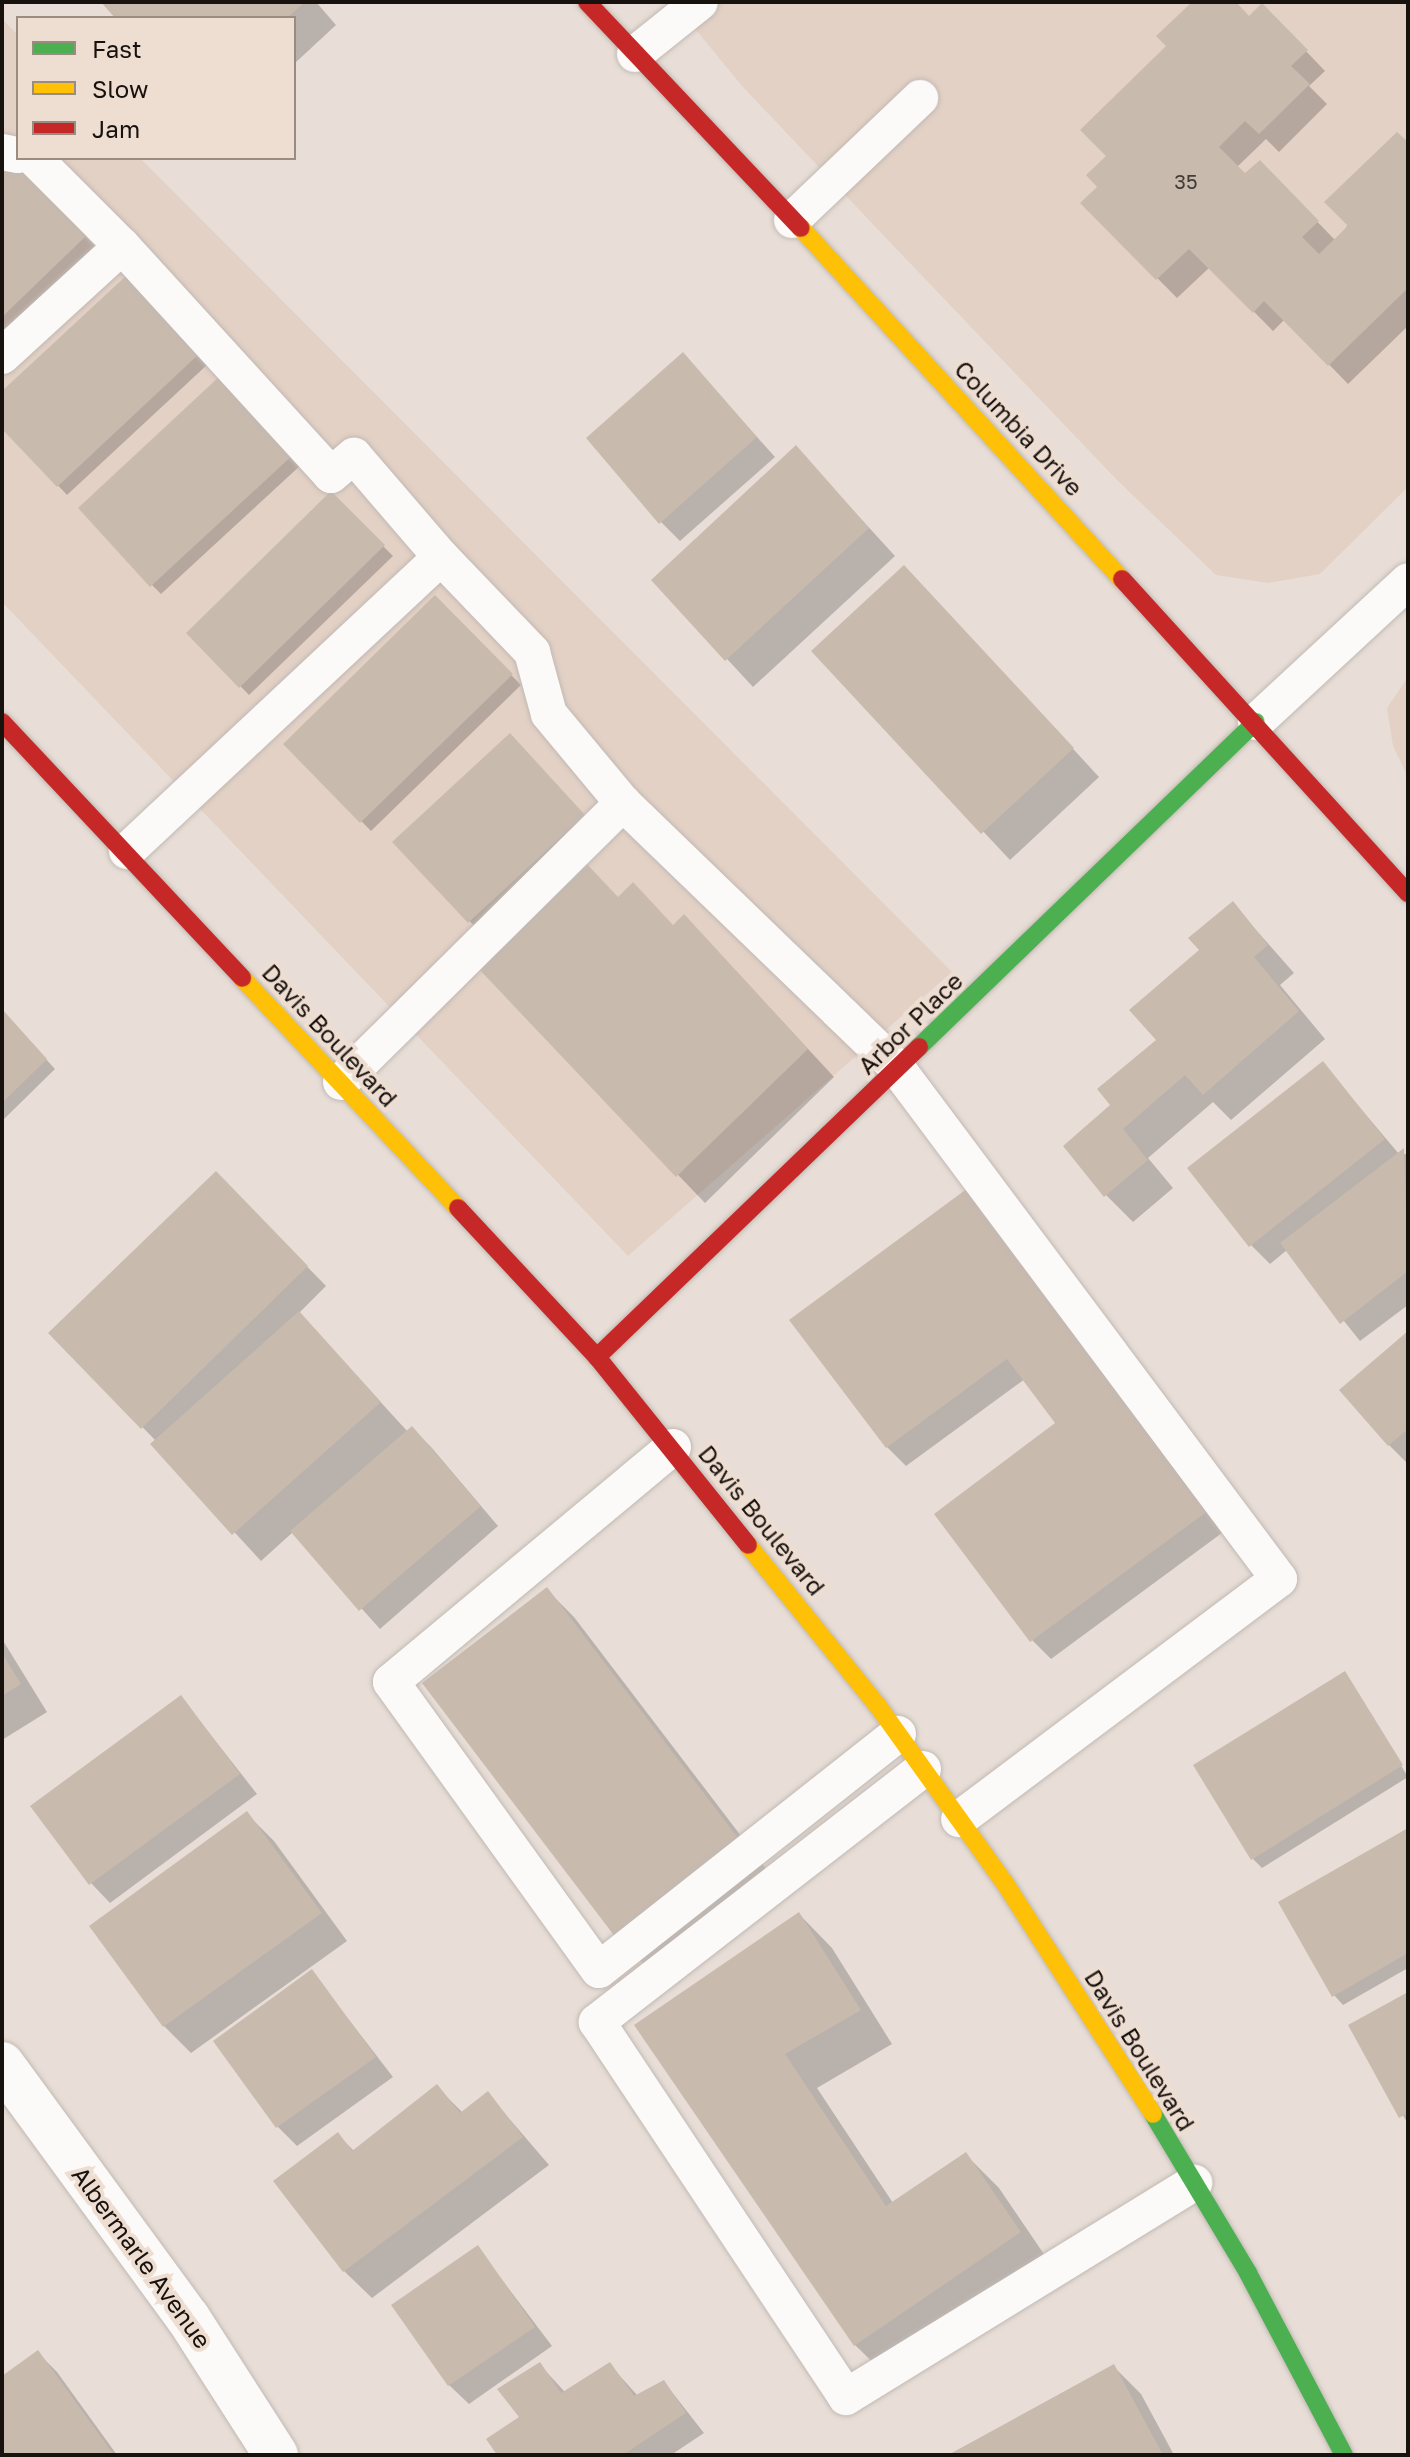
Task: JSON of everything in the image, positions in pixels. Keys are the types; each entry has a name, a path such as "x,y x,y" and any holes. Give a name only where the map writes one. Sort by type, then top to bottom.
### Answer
{"street":[{"name":"Columbia Drive","path":"587,2 1256,722 1408,893"},
{"name":"Davis Boulevard","path":"2,722 127,851 597,1357 673,1447 898,1734 959,1819 1126,2069 1194,2183 1344,2455"},
{"name":"Arbor Place","path":"597,1357 1256,722"},
{"name":"Albermarle Avenue","path":"2,2064 188,2318 276,2455"}],"lane":[{"path":"635,54 700,2"},
{"path":"792,220 920,98"},
{"path":"36,160 122,246 331,475 354,456 441,557 532,652 549,714 623,803 897,1068 1279,1579 959,1819"},
{"path":"2,356 122,246"},
{"path":"127,851 441,557"},
{"path":"1256,722 1408,581"},
{"path":"341,1082 623,803"},
{"path":"673,1447 391,1682 599,1970 898,1734"},
{"path":"923,1769 597,2022 846,2397 1194,2183"}],"shaded area":[{"path":"673,2 1408,2 1408,487 1320,574 1268,583 1216,575 1117,480 885,237 742,86"},
{"path":"2,19 16,33 16,160 142,160 952,972 628,1256 2,602"},
{"path":"1408,677 1408,777 1393,746 1387,708"}],"building":[{"path":"101,2 305,2 289,16 113,16"},
{"path":"1192,2 1236,2 1249,16 1262,3 1308,50 1291,66 1310,84 1259,134 1245,121 1219,147 1245,173 1260,160 1319,221 1302,237 1319,254 1348,226 1324,202 1397,132 1408,142 1408,288 1328,366 1264,301 1253,313 1189,249 1156,280 1080,203 1097,187 1086,175 1106,156 1080,130 1166,46 1156,36"},
{"path":"13,158 87,235 2,317 2,168"},
{"path":"127,275 200,353 57,487 2,429 2,391"},
{"path":"683,352 757,437 659,524 586,438"},
{"path":"221,375 295,453 150,587 78,508"},
{"path":"796,445 869,528 725,661 651,580"},
{"path":"331,491 385,545 239,688 186,633"},
{"path":"904,565 1074,748 981,834 811,651"},
{"path":"435,595 513,674 360,823 283,744"},
{"path":"510,733 585,815 468,923 392,842"},
{"path":"585,862 618,897 633,882 673,925 684,914 808,1049 676,1177 476,966"},
{"path":"1233,901 1268,945 1254,957 1299,1011 1203,1095 1185,1075 1123,1129 1148,1160 1104,1197 1063,1146 1110,1105 1097,1089 1156,1040 1129,1010 1199,950 1188,938"},
{"path":"2,1009 47,1059 2,1103"},
{"path":"1323,1061 1385,1139 1249,1247 1187,1168"},
{"path":"1404,1148 1408,1271 1340,1324 1280,1243"},
{"path":"216,1171 308,1266 141,1429 48,1333"},
{"path":"968,1188 1209,1510 1030,1642 934,1514 1055,1423 1007,1359 886,1448 789,1320"},
{"path":"299,1311 381,1402 232,1535 150,1444"},
{"path":"1408,1331 1408,1429 1388,1446 1339,1390"},
{"path":"412,1426 481,1506 359,1611 290,1531"},
{"path":"547,1587 741,1842 616,1938 422,1683"},
{"path":"2,1653 21,1684 2,1696"},
{"path":"1345,1671 1403,1765 1251,1860 1193,1765"},
{"path":"181,1695 240,1774 89,1885 30,1806"},
{"path":"247,1811 322,1913 163,2027 89,1926"},
{"path":"1408,1828 1408,1953 1332,1997 1278,1902"},
{"path":"799,1912 861,2010 785,2054 886,2206 966,2152 1021,2232 854,2346 634,2025"},
{"path":"312,1969 376,2057 276,2128 213,2041"},
{"path":"1408,1992 1408,2113 1399,2118 1348,2025"},
{"path":"437,2084 460,2113 488,2091 523,2137 343,2272 273,2181 338,2132 352,2151"},
{"path":"478,2245 535,2327 448,2386 391,2305"},
{"path":"38,2350 114,2455 2,2455 2,2376"},
{"path":"540,2362 561,2393 610,2362 634,2396 664,2380 686,2413 623,2455 497,2455 486,2439 519,2417 497,2389"},
{"path":"1114,2364 1163,2455 948,2455 1074,2386"}],"traffic: fast":[{"path":"919,1047 1256,722"},
{"path":"1153,2114 1248,2273 1344,2455"}],"traffic: slow":[{"path":"801,228 1122,579"},
{"path":"242,978 458,1208"},
{"path":"748,1545 878,1706 1006,1885 1153,2114"}],"traffic: jam":[{"path":"587,2 801,228"},
{"path":"1122,579 1408,893"},
{"path":"2,722 242,978"},
{"path":"597,1357 919,1047"},
{"path":"458,1208 597,1357 748,1545"}]}
